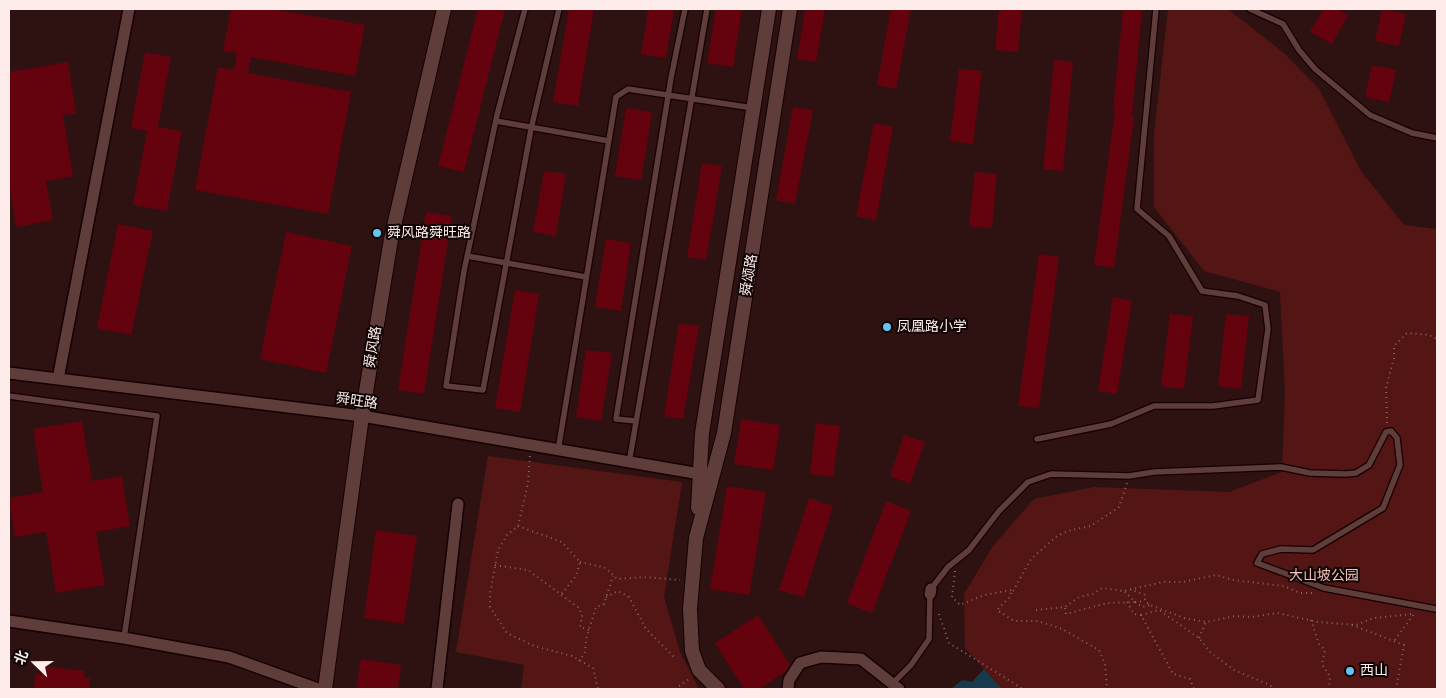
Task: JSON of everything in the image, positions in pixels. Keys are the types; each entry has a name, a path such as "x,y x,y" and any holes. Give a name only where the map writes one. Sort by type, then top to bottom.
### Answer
{"main road":[{"name":"舜风路","path":"325,689 362,416 391,239 444,9"},
{"name":"舜颂路","path":"718,689 700,670 692,651 690,609 702,433 769,9"},
{"name":"舜颂路","path":"696,538 724,433 790,9"}],"street":[{"path":"58,379 129,9"},
{"name":"舜旺路","path":"9,373 362,416 700,474"},
{"path":"437,689 458,504"},
{"path":"9,621 124,638 229,657 318,689"},
{"path":"788,689 789,680 800,663 821,657 861,659 896,686"}],"lane":[{"path":"525,9 496,121 467,256 446,386 483,390 531,128 559,9"},
{"path":"636,421 616,418 668,95 685,9"},
{"path":"629,463 707,9"},
{"path":"1037,440 1111,424 1154,406 1213,406 1258,400 1268,329 1265,305 1238,296 1202,291 1169,236 1137,209 1156,9"},
{"path":"1250,9 1283,24 1299,50 1315,69 1370,115 1412,133 1437,138"},
{"path":"558,451 616,97 628,89 753,108"},
{"path":"496,121 609,140"},
{"path":"467,256 586,278"},
{"path":"9,396 156,416 124,638"},
{"path":"896,686 929,639 930,591 947,568 968,550 1000,510 1028,482 1051,474 1129,476 1154,472 1281,467 1310,473 1356,473 1369,465 1386,432 1391,432 1397,438 1400,465 1383,508 1313,550 1281,549 1262,554 1257,563 1324,588 1436,609"}],"path":[{"path":"1386,432 1388,422 1386,388 1394,358 1394,346 1407,333 1429,335 1437,339"},
{"path":"531,446 528,483 518,526 508,535 498,550 490,594 490,607 507,633 534,646 572,656 578,662 593,668 598,689"},
{"path":"1107,689 1105,664 1099,650 1062,629 1038,621 1014,621 997,610 1008,598 1032,559 1057,536 1071,530 1091,526 1119,507 1129,476"},
{"path":"518,526 562,542 580,562 606,568 617,579 643,577 692,581"},
{"path":"560,596 576,576 580,562"},
{"path":"495,565 528,570 556,590 560,596 579,608 582,616 580,627 589,630"},
{"path":"947,568 953,569 956,574 952,597 960,605 984,595 1012,590 1008,598"},
{"path":"1036,610 1065,607 1079,597 1093,594 1102,588 1124,591 1163,582 1183,582 1216,575 1233,580 1284,586 1300,593 1319,593 1324,588"},
{"path":"578,662 585,652 596,607 604,604 613,576"},
{"path":"1130,589 1145,594 1145,601"},
{"path":"606,597 618,591 628,597 646,629 676,659"},
{"path":"930,591 949,643 1023,689"},
{"path":"1124,591 1142,607 1150,605 1184,618 1206,622 1235,616 1252,617 1277,613 1311,620 1356,625 1373,618 1424,612 1426,606"},
{"path":"1065,607 1066,614 1107,603 1145,601 1199,638 1210,652 1234,670 1270,685 1274,689"},
{"path":"1127,602 1134,614 1141,615 1159,610"},
{"path":"1394,640 1414,614"},
{"path":"1141,615 1173,674 1190,679 1194,689"},
{"path":"1311,620 1319,644 1325,650 1322,664 1330,677 1328,689"},
{"path":"1199,638 1206,622"},
{"path":"1350,624 1404,645 1396,689"},
{"path":"675,689 700,670"}],"green space":[{"name":"大山坡公园","path":"1168,9 1228,9 1285,54 1319,89 1361,171 1404,225 1437,229 1437,689 1002,689 965,648 964,594 993,546 1034,499 1094,487 1229,492 1282,472 1285,392 1280,292 1204,271 1154,207 1154,134"},
{"path":"488,456 682,482 664,597 680,652 699,689 521,689 524,665 456,652"}],"water":[{"path":"984,669 1002,689 951,689 962,680 972,682"}],"building":[{"path":"231,9 273,9 365,25 355,76 251,57 248,73 351,92 328,214 195,190 218,67 234,70 237,53 223,51"},
{"path":"478,9 505,9 464,172 438,166"},
{"path":"569,9 594,9 578,106 553,102"},
{"path":"648,9 674,9 666,58 641,54"},
{"path":"716,9 742,9 733,67 707,63"},
{"path":"805,9 825,9 816,62 797,59"},
{"path":"891,9 911,9 896,89 877,85"},
{"path":"999,9 1022,9 1018,52 995,50"},
{"path":"1123,9 1142,9 1132,116 1134,117 1114,268 1094,265 1115,110 1113,110"},
{"path":"1323,9 1338,9 1348,15 1332,44 1310,32"},
{"path":"1382,9 1406,14 1399,46 1375,41"},
{"path":"145,52 171,57 158,127 182,131 167,211 133,205 147,131 131,128"},
{"path":"1054,60 1073,62 1063,171 1043,169"},
{"path":"68,62 76,113 63,115 73,176 46,181 53,220 16,227 9,183 9,72"},
{"path":"1372,65 1396,70 1389,102 1365,97"},
{"path":"959,69 982,71 973,144 950,141"},
{"path":"793,107 813,110 795,204 776,200"},
{"path":"626,108 652,112 641,180 615,176"},
{"path":"874,123 893,127 876,220 856,216"},
{"path":"702,163 722,166 706,260 687,257"},
{"path":"544,171 566,174 556,236 533,232"},
{"path":"975,172 997,174 992,228 969,226"},
{"path":"426,212 452,216 424,394 398,390"},
{"path":"118,224 153,231 131,335 97,328"},
{"path":"286,232 352,246 326,373 260,359"},
{"path":"606,239 631,243 621,311 595,307"},
{"path":"1039,254 1059,257 1039,408 1018,406"},
{"path":"515,290 539,294 520,412 495,408"},
{"path":"1113,297 1132,301 1117,394 1098,391"},
{"path":"1170,314 1193,316 1184,389 1161,386"},
{"path":"1226,314 1249,316 1241,389 1218,386"},
{"path":"679,323 699,326 683,419 664,416"},
{"path":"586,350 612,353 601,421 576,417"},
{"path":"741,419 780,425 773,470 734,464"},
{"path":"82,421 92,481 122,476 130,526 96,532 105,585 56,593 46,532 15,537 9,498 43,492 33,429"},
{"path":"816,423 840,426 833,477 810,474"},
{"path":"904,435 925,442 910,484 890,476"},
{"path":"727,486 766,492 749,595 710,589"},
{"path":"809,498 833,506 804,597 779,590"},
{"path":"886,501 911,511 872,613 847,603"},
{"path":"376,530 417,536 404,624 364,618"},
{"path":"758,615 790,665 785,672 759,689 744,689 715,643"},
{"path":"361,659 401,665 398,689 356,689"},
{"path":"43,666 85,671 83,678 90,678 89,689 34,689 35,674 41,674"}],"place":[{"name":"舜风路舜旺路","path":"377,233"},
{"name":"凤凰路小学","path":"887,327"},
{"name":"西山","path":"1350,671"}]}
